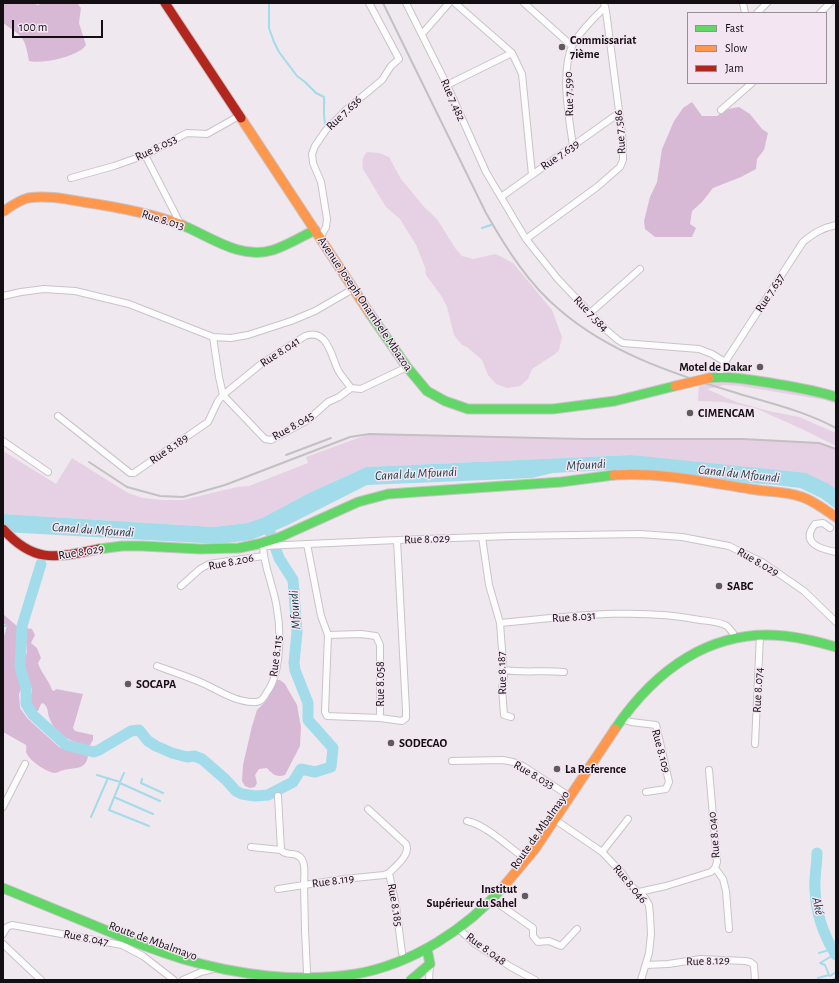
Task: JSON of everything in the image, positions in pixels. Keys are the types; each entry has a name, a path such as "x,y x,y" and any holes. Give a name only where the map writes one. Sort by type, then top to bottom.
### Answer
{"main road":[{"name":"Avenue Joseph Onambele Mbazoa","path":"165,3 353,289 407,367 427,390 445,401 468,409 560,408 615,401 714,378 738,378 801,388 836,397"},
{"name":"Rue 8.013","path":"3,213 27,198 55,198 128,210 154,216 181,225 236,249 255,254 276,250 315,230"},
{"path":"261,545 361,501 388,494 561,482 600,476 634,474 711,482 750,490 790,494 802,497 836,516"},
{"name":"Rue 8.029","path":"5,533 27,549 44,556 58,556 123,545 206,550 261,545"},
{"name":"Route de Mbalmayo","path":"3,881 143,940 173,951 227,964 273,970 307,972 329,971 375,962 402,953 424,943 446,929 478,905 492,892 523,857 552,818 610,726 640,687 653,674 677,655 707,640 734,632 751,630 784,629 817,635 836,641"},
{"path":"3,888 141,945 177,957 219,968 293,977 330,977 376,968 412,956 427,949 459,929 493,900 530,857 552,818 622,719 643,692 657,678 680,660 709,646 730,639 760,635 785,635 798,637 836,647"},
{"path":"411,980 430,964 427,949"}],"street":[{"name":"Rue 7.636","path":"320,238 326,227 327,219 321,182 313,163 312,154 314,146 326,130 346,110 382,80 391,66 399,59 369,3"},
{"name":"Rue 7.482","path":"406,3 447,85 486,172 501,197"},
{"path":"422,34 449,3"},
{"path":"455,3 512,53 522,74 532,175"},
{"path":"524,3 572,46"},
{"path":"758,12 767,3"},
{"path":"821,12 830,3"},
{"name":"Rue 7.590","path":"573,146 567,105 568,62 572,46 605,5"},
{"name":"Rue 7.586","path":"526,239 597,187 620,167 623,151 605,5"},
{"path":"447,85 512,53"},
{"path":"721,110 751,84"},
{"name":"Rue 7.639","path":"501,197 619,113"},
{"name":"Rue 8.053","path":"71,178 145,155 187,133 207,134 239,116"},
{"path":"145,155 181,225"},
{"name":"Rue 7.584","path":"501,197 526,239 557,278 604,328 618,340 623,343 699,349 712,354 725,362"},
{"name":"Rue 7.637","path":"714,378 803,242 824,227 836,225"},
{"path":"590,313 640,269"},
{"path":"3,296 44,289 75,291 129,304 213,337 231,338 248,335 291,321 315,311 353,289"},
{"name":"Rue 8.041","path":"223,395 261,364 304,336 310,334 319,335 325,342 333,354 339,372 351,388"},
{"path":"213,337 223,395"},
{"path":"351,388 361,389 407,367"},
{"name":"Rue 8.045","path":"223,395 265,439 271,440 308,420 328,402 339,398 351,388"},
{"name":"Rue 8.189","path":"58,416 132,474 208,422 218,401 223,395"},
{"path":"3,441 48,472"},
{"path":"830,528 823,523 815,524 811,529 809,536 810,540 818,546 836,552"},
{"name":"Rue 8.029","path":"261,545 482,537 652,535 682,537 715,542 729,546 762,562 804,591 836,622"},
{"path":"482,537 488,585 500,623"},
{"name":"Rue 8.058","path":"328,635 361,634 376,636 380,645 380,718 402,721 406,718 397,540"},
{"path":"307,544 321,616 328,635 325,712 327,716 380,718"},
{"name":"Rue 8.115","path":"156,666 200,682 228,696 255,703 262,700 271,688 276,670 279,634 277,609 261,545"},
{"name":"Rue 8.206","path":"181,586 209,564 263,556"},
{"name":"Rue 8.031","path":"500,623 623,613 653,613 716,623 727,626 734,632"},
{"name":"Rue 8.187","path":"500,623 504,715 511,717"},
{"name":"Rue 8.074","path":"755,744 760,635"},
{"path":"503,670 519,672 543,670 564,672"},
{"name":"Rue 8.109","path":"622,719 631,722 656,725 669,782 666,789 663,791 646,792"},
{"name":"Rue 8.033","path":"452,760 503,760 513,762 523,766 566,794"},
{"path":"3,807 25,764"},
{"name":"Rue 8.040","path":"639,892 666,886 711,872 715,868 717,862 709,770"},
{"path":"278,796 281,850"},
{"name":"Rue 8.185","path":"368,809 408,847 408,852 389,873 396,906 402,953"},
{"name":"Rue 8.046","path":"552,818 602,852 622,873 629,884 645,898 650,915 651,934 649,953 641,980"},
{"path":"602,852 628,819"},
{"path":"467,821 474,822 484,828 523,857"},
{"path":"251,847 281,850 283,853 299,856 304,861 304,885 278,889"},
{"path":"715,868 723,879 726,891 730,929"},
{"name":"Rue 8.119","path":"307,972 304,885 384,875 389,873"},
{"path":"493,900 533,928 533,936 538,942 549,941 562,946 577,929"},
{"name":"Rue 8.047","path":"3,934 12,924 122,945 143,956 174,980"},
{"name":"Rue 8.048","path":"459,929 475,944 511,967 535,980"},
{"path":"3,944 41,980"},
{"name":"Rue 8.129","path":"646,965 668,964 701,959 745,961 754,965 755,980"},
{"path":"429,980 430,964"},
{"path":"183,980 201,972 219,968"}],"shaded area":[{"path":"3,3 33,3 38,5 41,3 77,3 81,8 79,23 86,45 80,51 62,58 40,62 29,61 26,47 22,38 3,23"},
{"path":"692,102 702,116 717,116 728,109 739,107 750,114 762,129 768,133 764,150 757,159 756,169 741,177 713,188 702,202 692,211 690,224 696,228 692,237 655,237 645,229 644,221 650,197 657,182 662,149 674,121 683,108"},
{"path":"367,152 379,153 389,157 401,179 425,208 437,219 455,248 462,256 473,259 496,254 513,263 552,310 562,337 559,350 532,369 528,379 520,386 507,388 496,384 488,375 482,360 467,347 462,345 454,335 447,307 442,297 426,275 425,267 416,245 400,219 386,207 363,169 362,164 364,156"},
{"path":"709,378 836,397 836,404 825,400 740,386 724,385 707,389 736,402 799,417 836,433 836,446 755,408 724,402 698,401 699,381"},
{"path":"369,434 584,439 743,439 819,443 836,449 836,489 829,484 631,455 366,467 309,493 262,518 247,523 213,527 3,514 3,451 56,484 72,458 128,493 143,498 183,500 237,487 249,486 308,463 306,457"},
{"path":"3,614 17,626 21,648 16,664 22,687 19,694 20,708 28,719 59,747 88,756 85,764 79,768 63,770 56,773 48,771 35,763 29,757 26,752 26,745 3,732 3,639 7,626 3,623"},
{"path":"26,628 32,629 35,635 31,643 37,648 41,658 38,663 52,690 54,691 56,689 83,694 73,728 75,731 93,735 93,740 90,745 80,745 59,733 53,726 47,708 43,703 38,711 35,711 29,704 32,690 23,664 27,652"},
{"path":"277,680 280,680 285,684 297,705 301,727 300,746 285,775 275,775 267,768 259,769 255,775 257,783 255,787 250,788 245,786 242,781 243,765 252,726 257,710 266,701"}],"water":[{"name":"Canal du Mfoundi","path":"631,455 806,473 836,489 836,509 821,498 800,488 734,482 713,477 627,469 553,473 532,478 367,485 286,526 251,540 219,544 3,532 3,514 213,527 247,523 262,518 309,493 366,467"}],"waterway":[{"path":"269,3 269,28 274,42 279,52 297,76 316,93 324,97 324,115 326,126"},
{"path":"482,228 491,225"},
{"name":"Mfoundi","path":"41,564 22,626 20,667 26,688 26,704 33,715 66,745 94,752 131,731 139,730 148,741 156,746 172,753 187,757 194,756 202,759 236,791 242,794 255,796 268,795 293,782 301,769 315,772 331,767 333,748 308,720 308,703 295,670 294,663 297,632 293,580 279,558 268,526 275,523"},
{"path":"97,775 120,782 124,773"},
{"path":"91,817 108,778"},
{"path":"142,779 141,783 163,793"},
{"path":"149,826 109,810 120,783 160,801"},
{"path":"114,797 153,814"},
{"name":"Aké","path":"817,853 815,885 817,907 824,932 836,955"},
{"path":"819,953 829,950"},
{"path":"818,978 829,975 825,965 820,963 832,956"},
{"path":"830,976 836,972"},
{"path":"832,980 836,978"}],"railway":[{"path":"383,3 486,213 528,278 549,301 599,338 641,360 685,377 797,411 836,428"},
{"path":"89,462 127,487 160,496 183,497 225,485 350,437 369,434 584,439 743,439 819,443 836,449"},
{"path":"286,455 331,438"}],"traffic: fast":[{"path":"182,225 226,246 249,252 273,250 315,230"},
{"path":"370,314 407,367 427,391 445,401 468,409 553,409 615,401 675,386"},
{"path":"709,378 730,378 791,386 836,397"},
{"path":"99,549 122,546 200,549 239,548 278,538 358,502 388,494 561,482 614,475"},
{"path":"615,729 648,688 687,657 709,646 733,639 758,635 792,637 811,640 836,647"},
{"path":"3,888 130,940 183,959 204,965 246,973 268,976 313,978 356,974 398,962 418,953 456,930 489,902 504,886"},
{"path":"411,980 430,964 427,949"}],"traffic: slow":[{"path":"241,118 370,314"},
{"path":"4,211 16,203 28,198 49,197 134,211 182,225"},
{"path":"675,386 709,378"},
{"path":"614,475 631,474 665,476 790,494 811,501 836,517"},
{"path":"504,886 535,849 615,729"}],"traffic: jam":[{"path":"165,3 241,118"},
{"path":"3,529 15,541 26,548 48,556 59,556 99,549"}],"place":[{"name":"Commissariat 7ième","path":"562,47"},
{"name":"Motel de Dakar","path":"760,367"},
{"name":"CIMENCAM","path":"690,413"},
{"name":"SABC","path":"719,586"},
{"name":"SOCAPA","path":"128,684"},
{"name":"SODECAO","path":"391,743"},
{"name":"La Reference","path":"557,769"},
{"name":"Institut Supérieur du Sahel","path":"525,896"}]}
